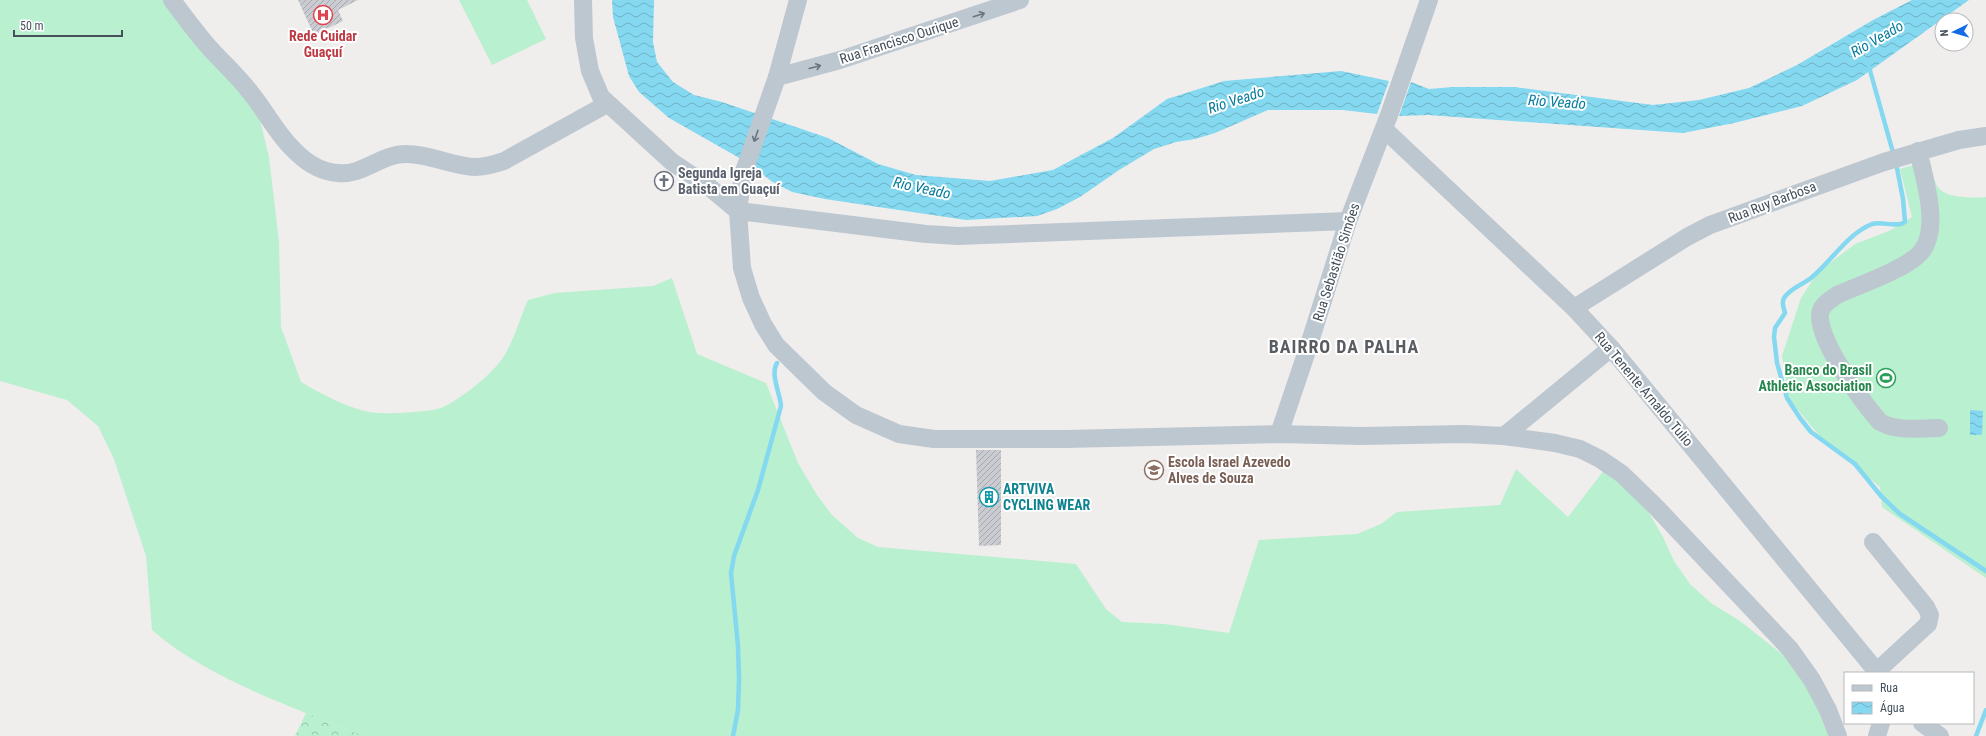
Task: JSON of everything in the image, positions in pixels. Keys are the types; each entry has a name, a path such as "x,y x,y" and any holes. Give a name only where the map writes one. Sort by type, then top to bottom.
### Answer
{"street":[{"path":"172,0 208,45 251,93 286,142 315,166 329,172 340,174 355,172 387,157 403,154 420,154 473,167 489,165 504,161 607,104"},
{"path":"583,0 584,38 590,71 601,97 672,162 708,186 738,211 926,234 958,236 1348,221"},
{"path":"798,0 777,77 743,174 738,211 742,268 751,298 763,324 776,345 824,392 856,415 899,434 934,439 1279,434 1362,436 1464,434 1504,436 1555,443 1580,449 1600,459 1622,474 1656,507 1790,649 1812,680 1828,710 1838,736"},
{"name":"Rua Francisco Ourique","path":"777,77 840,60 1002,3 1020,0"},
{"name":"Rua Sebastião Simões","path":"1279,434 1348,221 1386,122 1429,0"},
{"name":"Rua Tenente Arnaldo Tulio","path":"1386,122 1574,308 1611,348 1878,672"},
{"name":"Rua Ruy Barbosa","path":"1574,308 1687,237 1710,226 1911,153 1959,140 1986,136"},
{"path":"1911,153 1929,204 1930,225 1927,241 1921,252 1907,263 1832,299 1821,310 1820,320 1823,333 1836,360 1880,422 1889,427 1939,428"},
{"path":"1504,436 1611,348"},
{"path":"1873,542 1926,607 1930,615 1928,624 1878,672"},
{"path":"1877,736 1881,724"},
{"path":"1923,724 1940,736"}],"green space":[{"path":"0,0 165,0 259,116 269,157 279,242 281,327 301,382 328,397 367,412 377,413 419,412 441,408 476,386 499,363 511,343 528,300 555,293 653,286 672,278 697,354 766,383 798,463 817,495 832,515 858,538 878,547 1076,564 1106,609 1122,622 1164,624 1229,633 1259,540 1357,534 1381,524 1397,512 1500,505 1516,469 1568,517 1608,465 1645,506 1663,537 1674,561 1690,584 1711,603 1740,621 1805,672 1832,736 364,736 310,715 225,678 174,647 152,630 146,556 114,459 98,426 67,400 0,381"},
{"path":"459,0 527,0 546,39 492,65"},
{"name":"Banco do Brasil Athletic Association","path":"1930,160 1935,181 1942,191 1947,194 1960,197 1986,197 1986,578 1882,507 1880,487 1822,439 1789,399 1782,356 1801,298 1818,272 1855,244 1889,231 1912,217 1900,169"},
{"path":"306,713 364,736 295,736"}],"water":[{"name":"Rio Veado","path":"612,0 654,0 653,42 657,62 673,82 694,95 722,102 828,138 878,164 916,175 990,181 1053,170 1113,138 1167,99 1224,81 1341,71 1389,81 1377,114 1343,110 1268,110 1215,133 1154,149 1119,170 1080,197 1057,209 1037,216 966,220 825,199 792,192 771,181 750,164 669,118 639,92 629,76 613,17"},
{"path":"1912,0 1969,0 1952,12 1934,12 1934,25 1857,80 1802,106 1734,123 1683,133 1428,115 1399,116 1411,82 1429,89 1453,87 1514,87 1653,105 1699,100 1749,88 1797,65 1873,20"},
{"path":"1970,410 1983,411 1982,435 1970,435"}],"building":[{"name":"Rede Cuidar Guaçuí","path":"298,0 358,0 338,10 343,21 314,35"},
{"name":"ARTVIVA CYCLING WEAR","path":"976,450 1001,450 1001,545 979,546"}],"waterway":[{"path":"1869,67 1894,156"},
{"path":"1896,163 1903,199 1905,222 1902,224 1876,223 1855,234 1811,278 1793,289 1784,298 1783,306 1785,313 1775,328 1774,337 1777,363 1787,398 1811,432 1855,464 1881,496 1900,514 1986,571"},
{"path":"733,736 738,710 739,679 738,646 731,573 734,556 758,490 781,406 775,378 775,367 777,363"},
{"path":"1976,736 1986,710"}],"place":[{"name":"Rede Cuidar Guaçuí","path":"323,15"},
{"name":"Segunda Igreja Batista em Guaçuí","path":"664,181"},
{"name":"Banco do Brasil Athletic Association","path":"1886,378"},
{"name":"Escola Israel Azevedo Alves de Souza","path":"1154,470"},
{"name":"ARTVIVA CYCLING WEAR","path":"989,497"}],"district":[{"name":"BAIRRO DA PALHA","path":"1344,347"}]}
